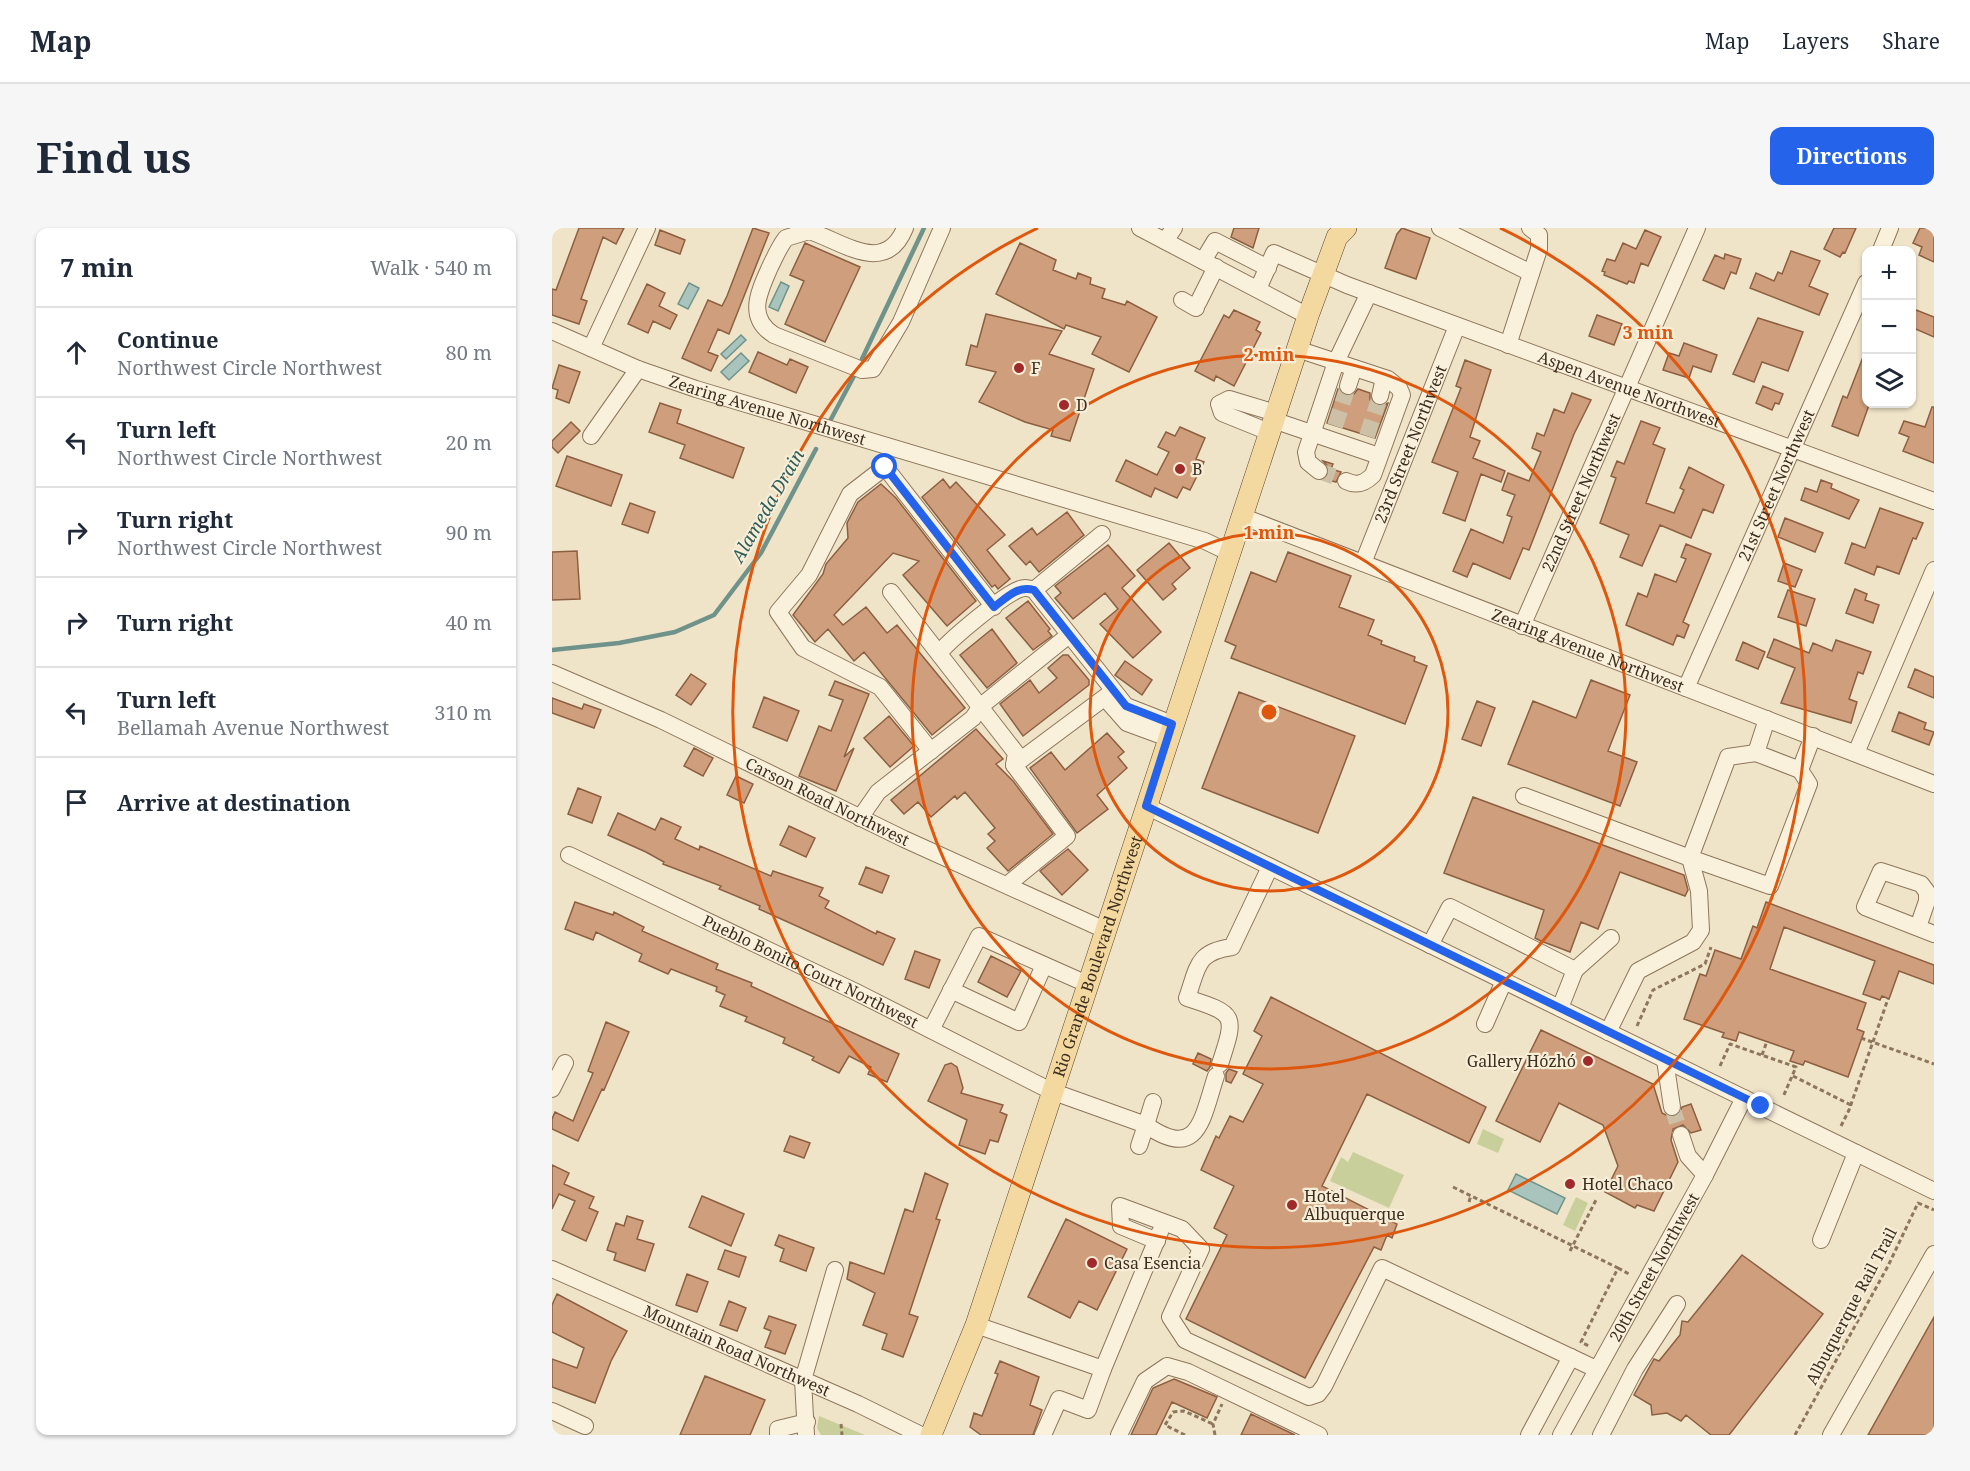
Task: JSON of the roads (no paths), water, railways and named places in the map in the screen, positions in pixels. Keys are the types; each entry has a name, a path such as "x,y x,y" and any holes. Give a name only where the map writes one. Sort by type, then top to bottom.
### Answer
{"main road":[{"name":"Rio Grande Boulevard Northwest","path":"931,1435 976,1325 1228,552 1308,315 1340,231"}],"street":[{"path":"591,348 648,228"},
{"path":"905,228 902,236 887,250 871,254 859,252 809,231 786,238 756,302 755,309 763,326 774,335 862,370 873,369 901,322 942,228"},
{"path":"1140,228 1169,234 1210,264 1308,315"},
{"path":"1440,228 1531,273"},
{"name":"22nd Street Northwest","path":"1522,626 1697,228"},
{"path":"1883,246 1890,228"},
{"path":"1508,345 1539,249 1537,230"},
{"path":"1192,304 1210,264 1215,241 1268,268 1258,289"},
{"name":"Aspen Avenue Northwest","path":"1268,268 1275,253 1369,293 1934,501"},
{"name":"21st Street Northwest","path":"1686,688 1862,292"},
{"path":"1319,471 1308,462 1306,452 1336,362 1369,293"},
{"name":"23rd Street Northwest","path":"1364,563 1457,326"},
{"name":"Zearing Avenue Northwest","path":"552,331 638,369 1204,541 1228,552"},
{"path":"1297,349 1384,378 1399,388 1402,395 1372,476 1367,481 1355,485 1346,481"},
{"path":"1348,386 1353,368"},
{"path":"591,436 638,369"},
{"path":"1380,396 1384,378"},
{"path":"1273,422 1312,432 1333,432 1364,443 1379,456"},
{"path":"931,751 880,687 803,648 778,612 808,575 850,494 885,467 994,607"},
{"name":"Zearing Avenue Northwest","path":"1241,516 1934,784"},
{"path":"1034,590 1102,534"},
{"path":"1856,753 1934,570"},
{"path":"940,652 1018,590 1027,588 1034,590 1069,635 1127,723 1170,731"},
{"path":"891,592 940,652 1016,753 1014,765 1068,836 1007,885"},
{"path":"860,818 871,798 973,718 981,706 1069,635"},
{"name":"Carson Road Northwest","path":"552,673 661,720 860,818 1105,930"},
{"path":"1014,765 1108,695"},
{"path":"1756,753 1767,719"},
{"path":"1800,770 1812,736"},
{"path":"1524,796 1690,858 1770,886 1809,784 1800,770 1756,753 1728,757 1690,858 1699,891 1701,930 1693,942 1638,971 1608,1032"},
{"path":"1146,806 1934,1191"},
{"name":"Pueblo Bonito Court Northwest","path":"569,855 1051,1090 1146,1125 1168,1137 1188,1139 1199,1129 1232,1028 1230,1020 1215,1007 1187,998 1198,963 1205,954 1213,950 1232,947 1270,867"},
{"path":"1431,945 1450,907 1575,970"},
{"path":"1918,927 1934,934"},
{"path":"931,1030 956,992 979,936 1042,971 1087,984"},
{"path":"1560,1008 1575,970 1611,938"},
{"path":"956,992 1019,1022 1042,971"},
{"path":"1485,1024 1504,981"},
{"path":"1665,1060 1674,1103"},
{"path":"552,1089 565,1063"},
{"name":"20th Street Northwest","path":"1561,1435 1705,1174 1744,1098"},
{"path":"1139,1146 1153,1102"},
{"path":"1685,1137 1692,1161 1705,1174"},
{"path":"1821,1240 1856,1153"},
{"path":"1157,1241 1121,1226 1120,1206 1182,1229 1201,1249 1170,1317 1185,1340 1309,1397 1318,1394 1324,1386 1382,1268 1596,1369"},
{"path":"1043,1435 1059,1399 1088,1410 1163,1222"},
{"path":"1831,1435 1934,1254"},
{"name":"Mountain Road Northwest","path":"552,1269 921,1435"},
{"path":"778,1435 778,1429 806,1428 803,1380 835,1270"},
{"path":"1601,1435 1635,1369 1677,1304"},
{"path":"976,1325 1002,1332 1103,1369"},
{"path":"1529,1435 1571,1357"},
{"path":"1119,1435 1145,1381 1167,1366 1188,1372 1319,1435"},
{"path":"552,1411 585,1426"}],"water":[{"path":"781,282 789,286 778,311 769,307"},
{"path":"689,283 699,288 688,309 678,304"},
{"path":"741,335 746,340 726,359 721,354"},
{"path":"741,353 749,361 729,380 721,372"},
{"path":"1516,1174 1565,1198 1557,1214 1508,1190"}],"waterway":[{"name":"Alameda Drain","path":"862,359 924,228"},
{"name":"Alameda Drain","path":"830,421 854,376"},
{"name":"Alameda Drain","path":"552,650 619,643 675,632 714,615 761,553 816,449"}],"tunnel":[{"path":"1335,426 1348,386"},
{"path":"1367,436 1380,396"},
{"path":"1319,471 1346,481"},
{"path":"1672,1107 1681,1135"}],"place":[{"name":"F","path":"1019,368"},
{"name":"D","path":"1064,405"},
{"name":"B","path":"1180,469"},
{"name":"Gallery Hózhó","path":"1588,1061"},
{"name":"Hotel Chaco","path":"1570,1184"},
{"name":"Hotel Albuquerque","path":"1292,1205"},
{"name":"Casa Esencia","path":"1092,1263"}]}
